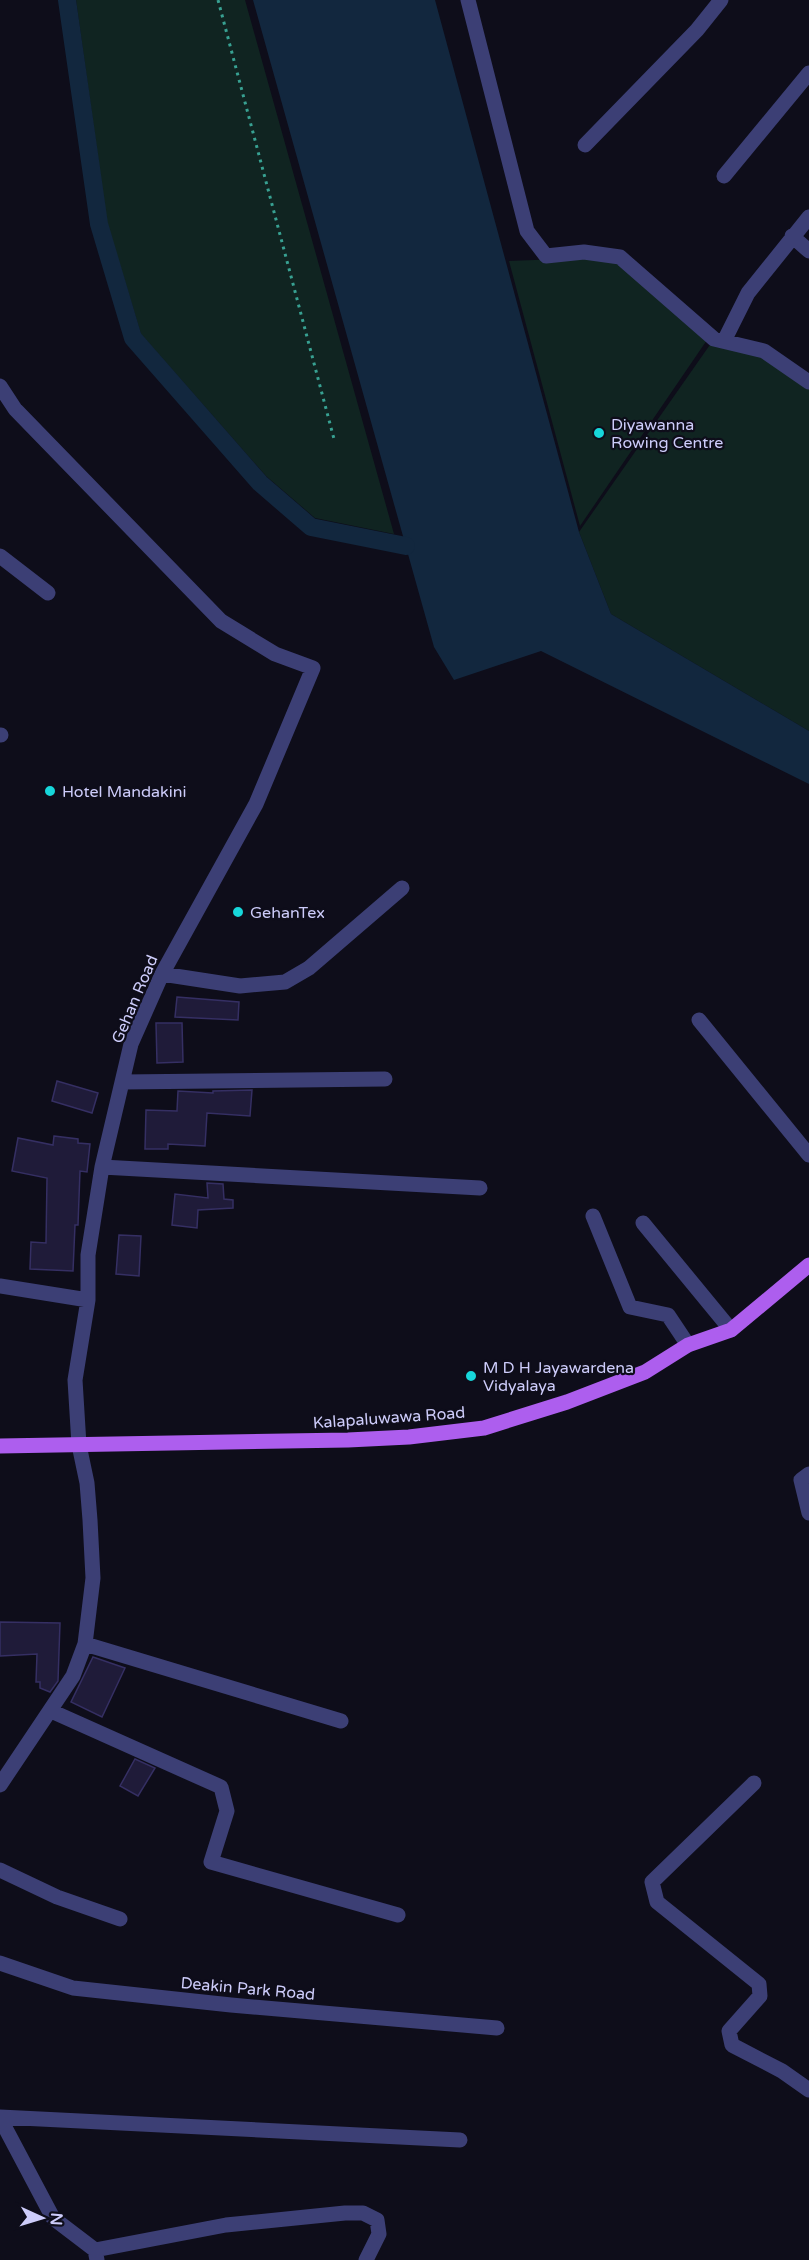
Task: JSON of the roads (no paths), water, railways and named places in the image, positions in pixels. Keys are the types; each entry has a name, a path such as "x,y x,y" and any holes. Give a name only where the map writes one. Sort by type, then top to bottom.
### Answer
{"main road":[{"name":"Kalapaluwawa Road","path":"0,1446 348,1440 410,1437 484,1428 567,1402 645,1372 688,1345 731,1330 809,1265"}],"street":[{"path":"468,0 527,231 546,256 584,252 621,257 714,339 764,351 809,382"},
{"path":"585,145 697,30 721,0"},
{"path":"724,176 809,73"},
{"path":"724,341 748,293 809,217"},
{"path":"792,236 809,251"},
{"name":"Gehan Road","path":"0,386 15,409 221,621 274,654 313,668 256,804 162,974 131,1044 102,1167 88,1255 88,1300 75,1380 79,1445 88,1502 93,1578 85,1644 73,1676 0,1785"},
{"path":"0,556 48,593"},
{"path":"162,974 240,986 285,982 309,968 402,888"},
{"path":"699,1020 809,1155"},
{"path":"123,1082 385,1079"},
{"path":"102,1167 480,1188"},
{"path":"593,1216 630,1306 668,1315 688,1345"},
{"path":"643,1223 731,1330"},
{"path":"0,1286 88,1300"},
{"path":"809,1473 801,1479 809,1512"},
{"path":"85,1644 341,1721"},
{"path":"51,1710 221,1787 227,1811 211,1862 398,1915"},
{"path":"754,1783 652,1882 657,1902 759,1984 760,1996 729,2031 732,2045 782,2071 809,2090"},
{"path":"0,1870 57,1897 120,1919"},
{"name":"Deakin Park Road","path":"0,1963 73,1988 231,2005 497,2028"},
{"path":"0,2117 460,2140"},
{"path":"0,2117 53,2218 96,2255 226,2225 345,2212 363,2213 377,2220 379,2234 366,2260"}],"water":[{"path":"253,0 435,0 579,532 611,614 809,731 809,784 541,651 454,680 434,647"}],"waterway":[{"path":"67,0 99,224 133,338 260,483 311,527 406,546"}],"place":[{"name":"Diyawanna Rowing Centre","path":"599,433"},
{"name":"Hotel Mandakini","path":"50,791"},
{"name":"GehanTex","path":"238,912"},
{"name":"M D H Jayawardena Vidyalaya","path":"471,1376"}]}
